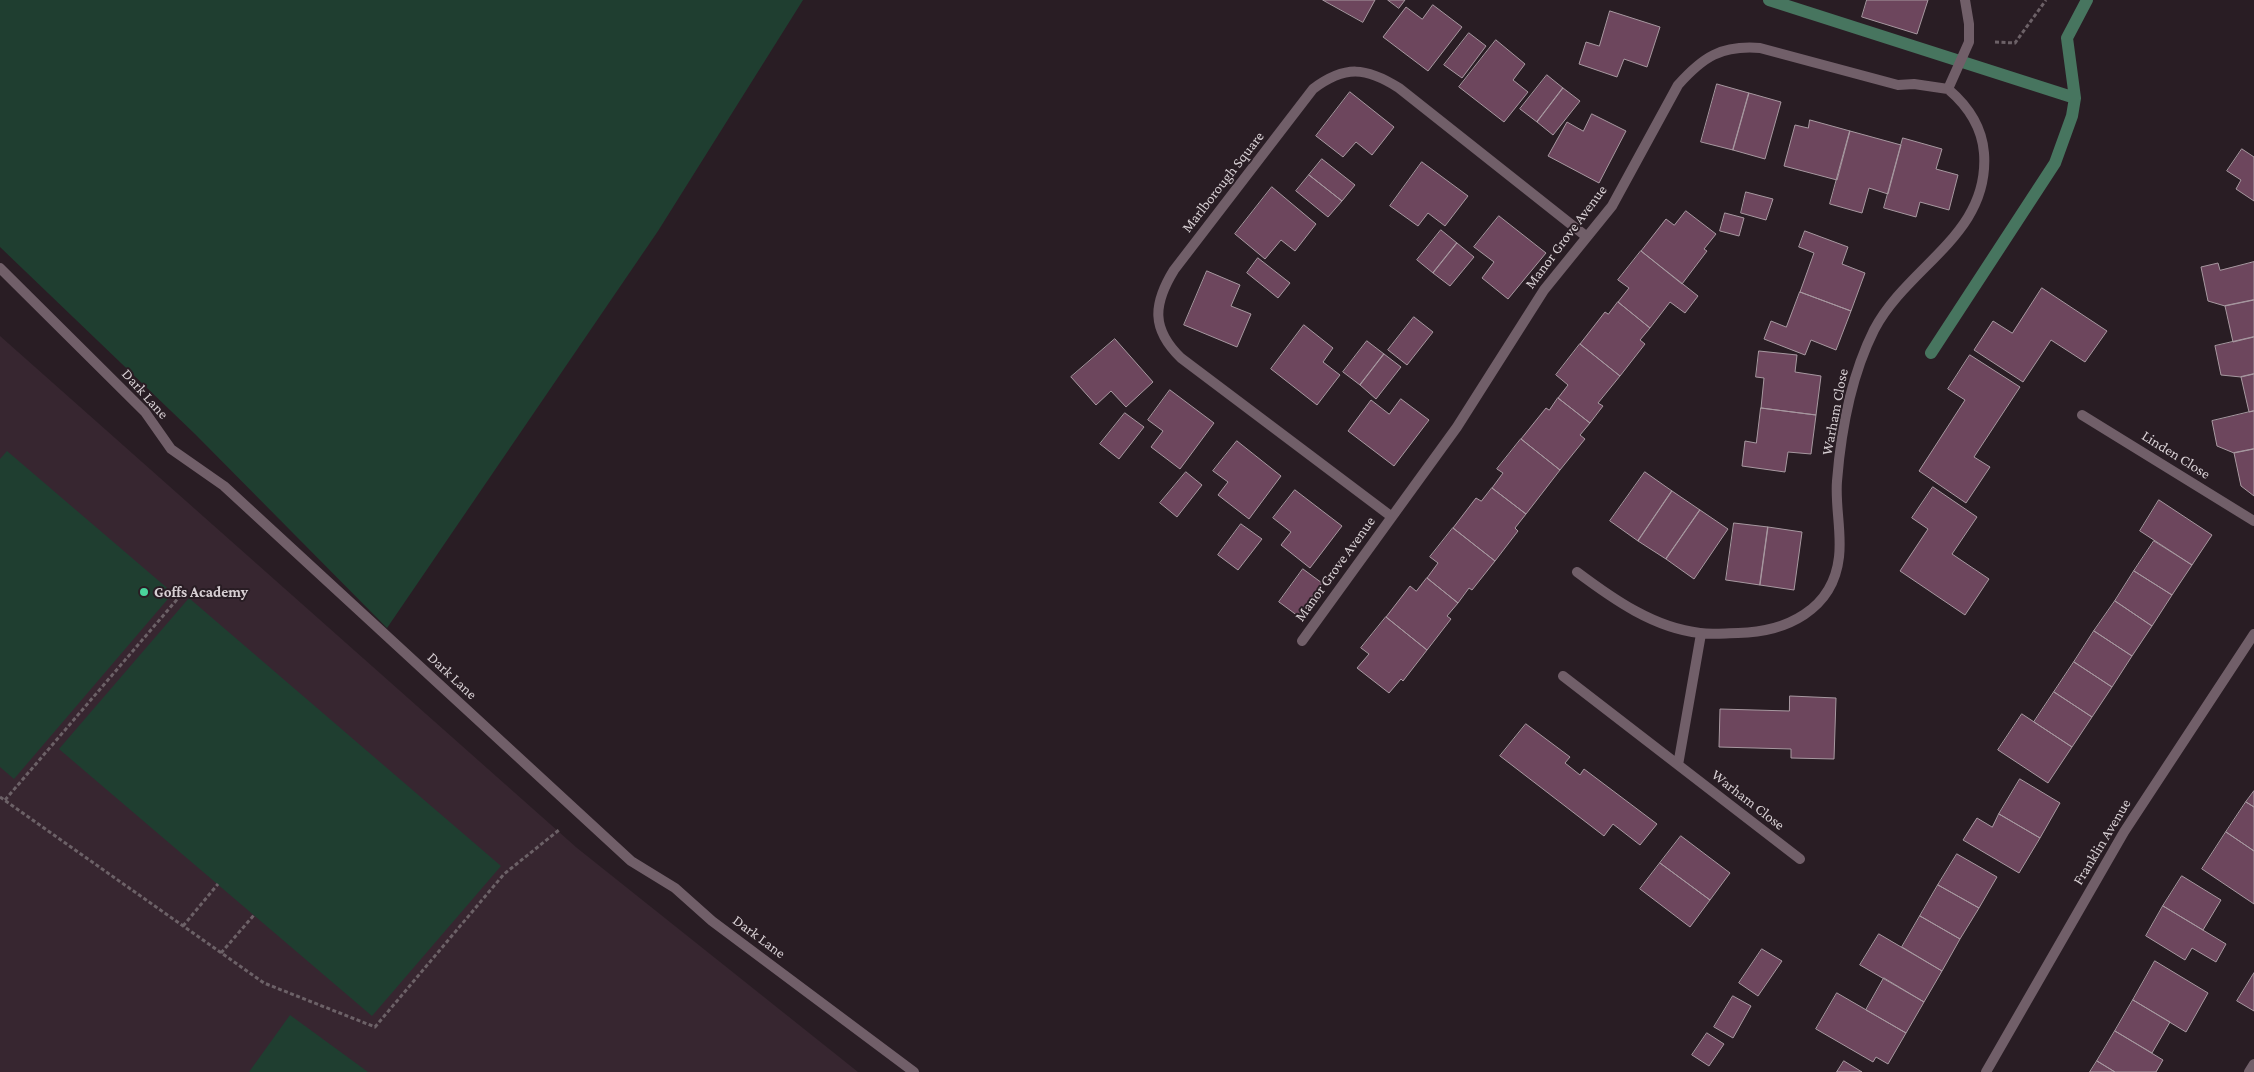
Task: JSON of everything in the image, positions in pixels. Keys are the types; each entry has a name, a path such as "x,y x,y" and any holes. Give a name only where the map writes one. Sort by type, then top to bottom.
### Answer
{"street":[{"path":"1948,89 1968,45 1969,24 1965,0"},
{"name":"Manor Grove Avenue","path":"1302,641 1457,427 1544,290 1612,206 1678,85 1701,62 1714,54 1742,47 1760,48 1898,85 1914,84 1948,89"},
{"name":"Marlborough Square","path":"1392,517 1181,358 1170,347 1159,327 1159,300 1174,270 1313,89 1338,73 1349,71 1375,75 1399,88 1587,237"},
{"name":"Warham Close","path":"1577,572 1598,588 1652,620 1701,634 1750,633 1774,629 1795,621 1813,609 1826,594 1834,578 1839,557 1837,483 1843,434 1850,400 1867,344 1879,321 1895,298 1968,221 1982,189 1985,168 1980,130 1962,101 1948,89"},
{"name":"Dark Lane","path":"0,268 145,412 171,449 224,486 631,861 676,888 712,921 914,1072"},
{"name":"Linden Close","path":"2082,415 2254,521"},
{"path":"1678,764 1701,634"},
{"name":"Franklin Avenue","path":"1986,1072 2124,832 2254,634"},
{"name":"Warham Close","path":"1564,676 1800,859"},
{"path":"2249,1072 2254,1064"}],"path":[{"path":"1968,45 2015,43 2046,0"},
{"path":"5,800 180,596"},
{"path":"0,797 264,983 375,1027 504,874 579,814"},
{"path":"183,926 218,884"},
{"path":"221,953 254,915"}],"shaded area":[{"name":"Goffs Academy","path":"0,336 577,848 858,1072 0,1072"}],"green space":[{"path":"0,0 803,0 658,231 387,628 195,434 0,247"},
{"path":"7,451 173,593 14,779 0,767 0,459"},
{"path":"189,598 501,866 372,1016 59,749"},
{"path":"290,1015 368,1072 249,1072"}],"building":[{"path":"1323,0 1375,0 1363,22"},
{"path":"1388,0 1405,0 1399,8"},
{"path":"1867,0 1928,0 1917,34 1862,17"},
{"path":"1433,5 1462,27 1428,71 1383,37 1406,7 1422,19"},
{"path":"1610,11 1660,27 1647,67 1624,59 1617,77 1579,64 1586,42 1599,46"},
{"path":"1469,33 1486,46 1462,78 1444,65"},
{"path":"1496,40 1525,64 1513,80 1528,92 1504,122 1459,87"},
{"path":"1547,75 1563,88 1537,122 1520,109"},
{"path":"1717,84 1749,93 1733,150 1701,142"},
{"path":"1563,88 1580,101 1553,135 1537,122"},
{"path":"1350,92 1394,127 1372,155 1356,142 1343,157 1316,136"},
{"path":"1749,93 1781,102 1765,159 1733,150"},
{"path":"1592,114 1626,131 1599,183 1548,156 1567,122 1583,131"},
{"path":"1810,120 1850,131 1837,180 1784,166 1795,125 1808,128"},
{"path":"1850,131 1901,145 1888,194 1869,188 1862,213 1830,204"},
{"path":"1903,138 1942,149 1936,169 1958,175 1949,210 1920,202 1916,217 1884,208"},
{"path":"2242,149 2254,157 2254,201 2236,189 2241,180 2227,171"},
{"path":"1322,159 1355,185 1342,201 1309,175"},
{"path":"1422,162 1468,196 1445,226 1428,213 1418,226 1390,206"},
{"path":"1309,175 1342,201 1328,217 1296,191"},
{"path":"1272,187 1316,224 1295,251 1281,240 1265,259 1235,234"},
{"path":"1746,192 1773,199 1766,220 1741,213"},
{"path":"1686,211 1716,234 1704,249 1707,251 1682,284 1641,251 1666,219 1674,225"},
{"path":"1725,213 1744,218 1739,236 1720,231"},
{"path":"1499,216 1546,253 1508,299 1482,278 1494,262 1474,247"},
{"path":"1441,230 1457,243 1433,273 1417,260"},
{"path":"1805,231 1848,247 1842,264 1865,273 1851,311 1800,292 1814,253 1799,247"},
{"path":"1457,243 1474,257 1450,286 1433,273"},
{"path":"1641,251 1698,296 1685,313 1670,302 1650,328 1618,302 1629,288 1618,280"},
{"path":"1258,258 1290,283 1278,298 1247,273"},
{"path":"2254,262 2254,300 2225,306 2208,301 2201,267 2218,263 2220,270"},
{"path":"1207,271 1240,285 1231,306 1251,314 1237,347 1184,325"},
{"path":"2042,288 2107,331 2085,362 2051,340 2023,382 1974,350 1993,321 2012,333"},
{"path":"1800,292 1851,311 1836,350 1811,340 1805,355 1764,339 1771,321 1786,327"},
{"path":"2254,300 2254,337 2233,342 2225,306"},
{"path":"1618,302 1650,328 1640,340 1645,344 1620,376 1580,344 1605,312 1608,314"},
{"path":"1414,317 1433,332 1407,365 1388,350"},
{"path":"1304,325 1333,348 1323,362 1340,375 1317,405 1271,369"},
{"path":"2254,337 2254,374 2241,377 2221,375 2215,346"},
{"path":"1115,339 1153,382 1126,407 1111,391 1096,405 1071,377"},
{"path":"1367,341 1384,354 1360,385 1343,372"},
{"path":"1580,344 1620,376 1598,403 1603,406 1590,423 1558,398 1568,385 1556,375"},
{"path":"1759,351 1797,355 1795,372 1821,376 1816,415 1761,408 1764,378 1756,377"},
{"path":"1384,354 1401,367 1376,399 1360,385"},
{"path":"1970,355 2020,387 1974,457 1990,467 1966,503 1919,471 1965,400 1948,389"},
{"path":"2254,374 2254,411 2249,412 2241,377"},
{"path":"1170,390 1214,423 1180,469 1151,447 1163,431 1148,420"},
{"path":"1558,398 1590,423 1580,435 1585,439 1560,470 1521,439 1546,408 1549,410"},
{"path":"1401,399 1429,420 1394,466 1348,431 1371,400 1389,414"},
{"path":"1761,408 1816,415 1811,454 1788,452 1785,472 1742,466 1745,441 1756,443"},
{"path":"2254,411 2254,449 2234,453 2217,446 2212,421"},
{"path":"1125,413 1144,427 1119,459 1100,444"},
{"path":"1521,439 1560,470 1526,514 1492,488 1503,473 1497,469"},
{"path":"1237,441 1281,476 1249,519 1218,495 1228,482 1213,471"},
{"path":"2254,449 2254,496 2241,486 2234,453"},
{"path":"1186,472 1202,485 1177,517 1160,503"},
{"path":"1645,472 1672,491 1638,541 1610,521"},
{"path":"1933,487 1977,517 1952,554 1989,579 1965,615 1900,571 1928,529 1912,518"},
{"path":"1492,488 1526,514 1515,528 1518,531 1495,561 1453,528 1476,498 1481,501"},
{"path":"1295,490 1342,526 1310,568 1281,545 1291,532 1273,518"},
{"path":"1672,491 1700,510 1666,559 1638,541"},
{"path":"2159,500 2212,535 2192,565 2140,531"},
{"path":"1700,510 1728,529 1694,579 1666,559"},
{"path":"1734,523 1768,527 1760,585 1726,580"},
{"path":"1241,524 1262,539 1238,570 1218,555"},
{"path":"1768,527 1802,532 1794,590 1760,585"},
{"path":"1453,528 1495,561 1472,590 1469,588 1458,603 1427,578 1438,563 1430,557"},
{"path":"2154,541 2192,565 2172,595 2134,571"},
{"path":"1303,569 1322,583 1298,616 1279,602"},
{"path":"2134,571 2172,595 2152,626 2115,601"},
{"path":"1427,578 1458,603 1447,616 1451,619 1427,650 1386,617 1410,586 1416,591"},
{"path":"2115,601 2152,626 2132,656 2094,631"},
{"path":"1386,617 1427,650 1403,681 1401,679 1389,693 1357,668 1369,654 1361,648"},
{"path":"2094,631 2132,656 2112,687 2074,662"},
{"path":"2074,662 2112,687 2092,717 2054,692"},
{"path":"2054,692 2092,717 2072,747 2034,722"},
{"path":"1790,696 1836,698 1834,759 1791,758 1791,749 1719,747 1720,709 1789,711"},
{"path":"2022,714 2072,747 2048,783 1998,750"},
{"path":"1526,724 1570,757 1565,763 1580,775 1584,769 1657,824 1640,845 1613,824 1604,836 1500,756"},
{"path":"2020,779 2060,803 2040,838 1999,814"},
{"path":"2254,791 2254,807 2246,802"},
{"path":"2246,802 2254,807 2254,851 2226,832"},
{"path":"1999,814 2040,838 2019,873 1963,840 1977,818 1992,827"},
{"path":"2226,832 2254,851 2254,904 2202,869"},
{"path":"1681,836 1730,873 1710,900 1660,863"},
{"path":"1957,854 1997,877 1979,908 1938,885"},
{"path":"1660,863 1710,900 1690,927 1640,889"},
{"path":"2182,876 2221,900 2203,930 2163,906"},
{"path":"1938,885 1979,908 1960,939 1920,916"},
{"path":"2163,906 2226,944 2216,962 2192,948 2185,960 2146,936"},
{"path":"1920,916 1960,939 1942,971 1902,947"},
{"path":"1879,934 1942,971 1924,1002 1860,965"},
{"path":"1762,949 1782,961 1758,996 1739,983"},
{"path":"2155,961 2208,993 2186,1032 2133,1000"},
{"path":"2254,973 2254,1011 2237,1001"},
{"path":"1884,978 1924,1002 1906,1033 1866,1010"},
{"path":"1837,993 1906,1033 1888,1064 1876,1057 1873,1062 1816,1029"},
{"path":"1733,996 1751,1006 1733,1038 1714,1027"},
{"path":"2133,1000 2170,1022 2152,1053 2115,1031"},
{"path":"2115,1031 2163,1060 2156,1072 2115,1072 2097,1061"},
{"path":"1707,1033 1724,1044 1709,1066 1692,1055"},
{"path":"1844,1061 1862,1072 1837,1072"},
{"path":"2097,1061 2115,1072 2090,1072"}],"waterway":[{"path":"1769,0 2075,98"},
{"path":"1931,353 2055,163 2072,116 2075,98 2067,38 2087,0"}],"place":[{"name":"Goffs Academy","path":"144,592"}]}
